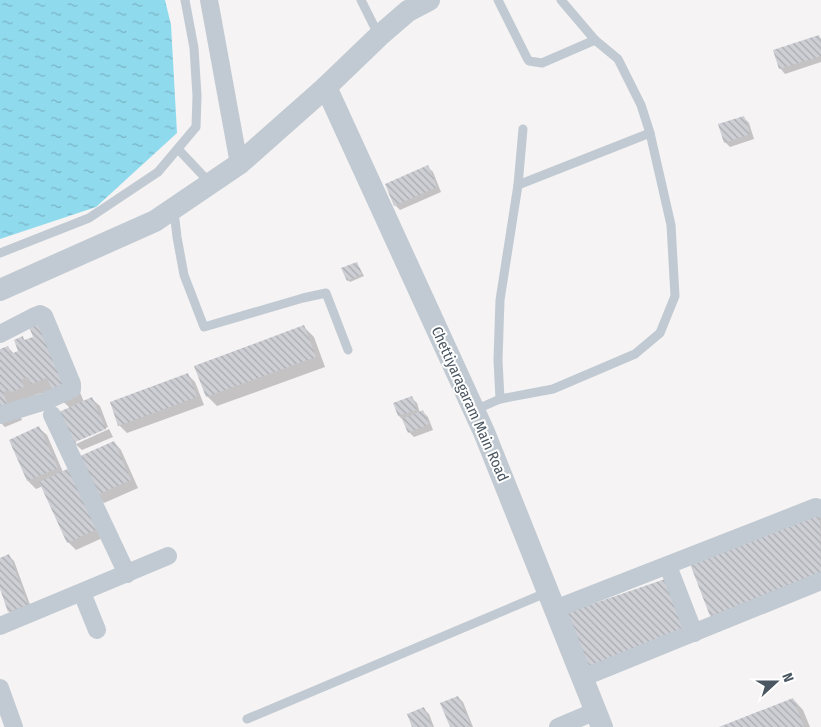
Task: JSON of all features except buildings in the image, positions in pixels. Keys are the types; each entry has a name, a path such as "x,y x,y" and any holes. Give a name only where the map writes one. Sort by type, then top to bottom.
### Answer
{"street":[{"path":"209,0 239,164"},
{"path":"0,290 155,221 173,209 239,164 326,87 379,36 408,12 429,0"},
{"name":"Chettiyaragaram Main Road","path":"326,87 475,410 599,719"},
{"path":"0,334 35,316 40,314 44,316 72,384 72,389 67,392 46,401 0,415"},
{"path":"52,415 127,574"},
{"path":"551,600 668,566 816,508 821,510"},
{"path":"0,626 168,556"},
{"path":"668,566 694,633"},
{"path":"582,678 821,582"},
{"path":"82,593 97,630"},
{"path":"0,688 14,727"},
{"path":"558,727 599,719"}],"lane":[{"path":"0,254 89,218 158,172 196,128 197,96 194,48 185,0"},
{"path":"361,0 379,36"},
{"path":"498,0 529,61 542,62 595,40"},
{"path":"475,410 500,399 553,389 635,354 660,333 675,296 671,225 650,133 641,105 618,59 595,40 561,0"},
{"path":"500,399 498,360 500,300 518,185 523,129"},
{"path":"518,185 650,133"},
{"path":"178,149 210,183"},
{"path":"173,209 184,275 204,327 326,293 348,350"},
{"path":"247,719 551,600"}],"water":[{"path":"0,0 165,0 171,25 177,133 96,207 0,239"}]}
